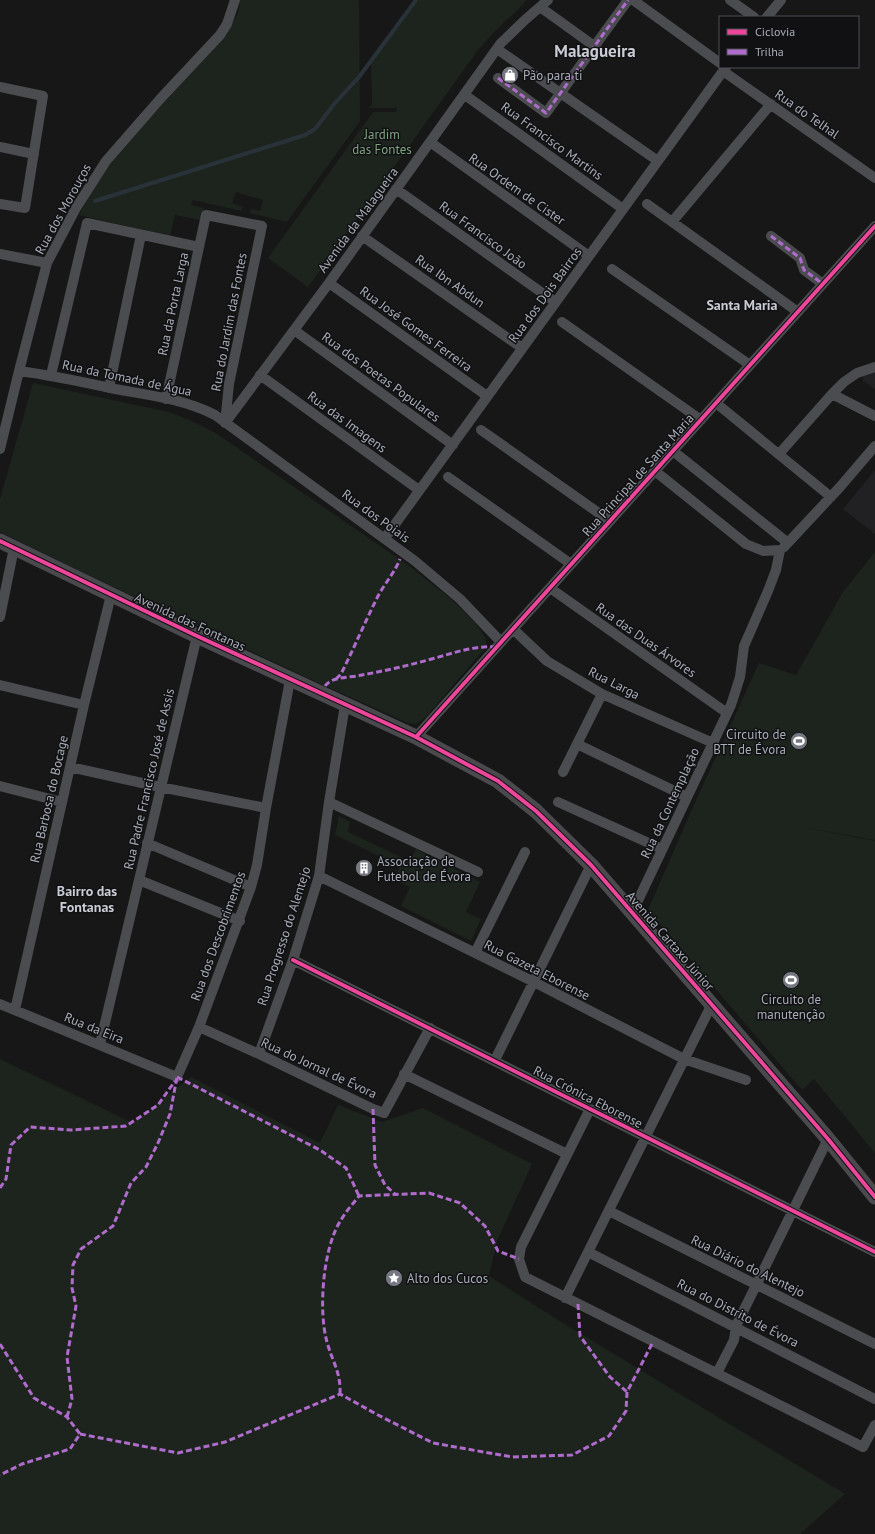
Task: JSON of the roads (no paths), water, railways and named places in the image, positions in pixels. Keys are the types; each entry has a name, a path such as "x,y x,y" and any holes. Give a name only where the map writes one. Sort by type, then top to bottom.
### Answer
{"street":[{"name":"Rua dos Morouços","path":"0,449 47,263 76,208 102,167 161,98 220,35 227,24 235,0"},
{"name":"Avenida da Malagueira","path":"225,423 329,283 497,49 526,19 538,4 548,0"},
{"path":"498,78 546,113 596,47 628,0"},
{"name":"Rua do Telhal","path":"633,0 719,63"},
{"path":"730,0 753,16"},
{"path":"768,16 781,0"},
{"path":"538,4 596,47"},
{"path":"497,49 658,161"},
{"name":"Rua dos Dois Bairros","path":"385,538 658,161 723,68"},
{"name":"Rua do Telhal","path":"725,68 771,104 875,178"},
{"path":"0,87 43,96 25,208 0,204"},
{"name":"Rua Francisco Martins","path":"464,95 623,209"},
{"path":"672,222 771,104"},
{"name":"Rua Ordem de Cister","path":"430,142 589,256"},
{"path":"0,147 34,154"},
{"name":"Rua Francisco João","path":"396,189 556,302"},
{"path":"647,204 798,312"},
{"name":"Rua da Porta Larga","path":"166,399 206,215 262,226"},
{"path":"52,375 87,223 199,247"},
{"name":"Rua do Jardim das Fontes","path":"225,423 229,384 262,226"},
{"name":"Rua Principal de Santa Maria","path":"416,737 875,226"},
{"path":"109,388 142,235"},
{"name":"Rua Ibn Abdun","path":"362,236 522,348"},
{"path":"771,236 800,258 804,270 823,284"},
{"path":"0,254 47,263"},
{"path":"612,269 750,365"},
{"name":"Rua José Gomes Ferreira","path":"329,283 487,396"},
{"path":"562,322 701,420"},
{"name":"Rua dos Poetas Populares","path":"294,330 453,444"},
{"path":"779,454 844,382 857,373 875,367"},
{"name":"Rua da Tomada de Água","path":"19,371 52,375 166,399 205,410 225,423"},
{"name":"Rua das Imagens","path":"260,375 419,490"},
{"path":"832,394 875,416"},
{"path":"716,403 831,497"},
{"name":"Rua dos Poiais","path":"225,423 415,561 460,599 501,642"},
{"path":"481,430 610,521"},
{"path":"655,471 746,544 763,551 780,550 831,497 875,446"},
{"path":"673,451 788,543"},
{"path":"448,477 571,564"},
{"name":"Avenida das Fontanas","path":"0,541 196,636 416,737"},
{"path":"0,616 14,548"},
{"name":"Rua da Contemplação","path":"632,911 729,709 740,677 744,646 776,570 780,550"},
{"name":"Rua das Duas Árvores","path":"550,588 729,709"},
{"name":"Rua Barbosa do Bocage","path":"15,1010 84,705 111,595"},
{"name":"Rua Larga","path":"513,629 547,661 602,694 713,743"},
{"name":"Rua Padre Francisco José de Assis","path":"100,1044 196,636"},
{"name":"Rua dos Descobrimentos","path":"177,1077 199,1027 240,921 251,887 257,865 290,680"},
{"path":"0,685 84,705"},
{"path":"563,772 602,694"},
{"name":"Rua Progresso do Alentejo","path":"259,1054 292,960 319,876 329,802 345,705"},
{"name":"Avenida Cartaxo Júnior","path":"416,737 498,781 536,811 591,864 828,1139 875,1197"},
{"path":"577,744 687,797"},
{"path":"70,767 266,808"},
{"path":"0,786 62,802"},
{"path":"329,802 478,872"},
{"path":"558,802 662,849"},
{"path":"147,843 251,887"},
{"path":"475,953 525,852"},
{"path":"495,1060 591,864"},
{"name":"Rua Gazeta Eborense","path":"319,876 534,982 684,1059 746,1080"},
{"path":"139,880 240,921"},
{"name":"Rua Crónica Eborense","path":"292,960 495,1060 590,1110 792,1212 875,1252"},
{"name":"Rua da Eira","path":"0,1004 177,1077"},
{"path":"565,1298 712,1004"},
{"name":"Rua do Jornal de Évora","path":"199,1027 384,1113 430,1028"},
{"path":"404,1074 567,1154"},
{"path":"590,1110 520,1247 519,1259 526,1277 863,1447 875,1425"},
{"path":"717,1373 734,1340 736,1326 828,1139"},
{"name":"Rua Diário do Alentejo","path":"608,1211 875,1344"},
{"name":"Rua do Distrito de Évora","path":"588,1252 736,1326 875,1399"}],"waterway":[{"path":"95,201 305,135 315,129 335,103 359,77 416,0"}],"place":[{"name":"Pão para ti","path":"510,75"},
{"name":"Circuito de BTT de Évora","path":"799,741"},
{"name":"Associação de Futebol de Évora","path":"364,868"},
{"name":"Circuito de manutenção","path":"791,980"},
{"name":"Alto dos Cucos","path":"394,1278"}],"district":[{"name":"Malagueira","path":"595,51"},
{"name":"Santa Maria","path":"742,305"},
{"name":"Bairro das Fontanas","path":"87,900"}],"park label":[{"name":"Jardim das Fontes","path":"382,142"}]}
